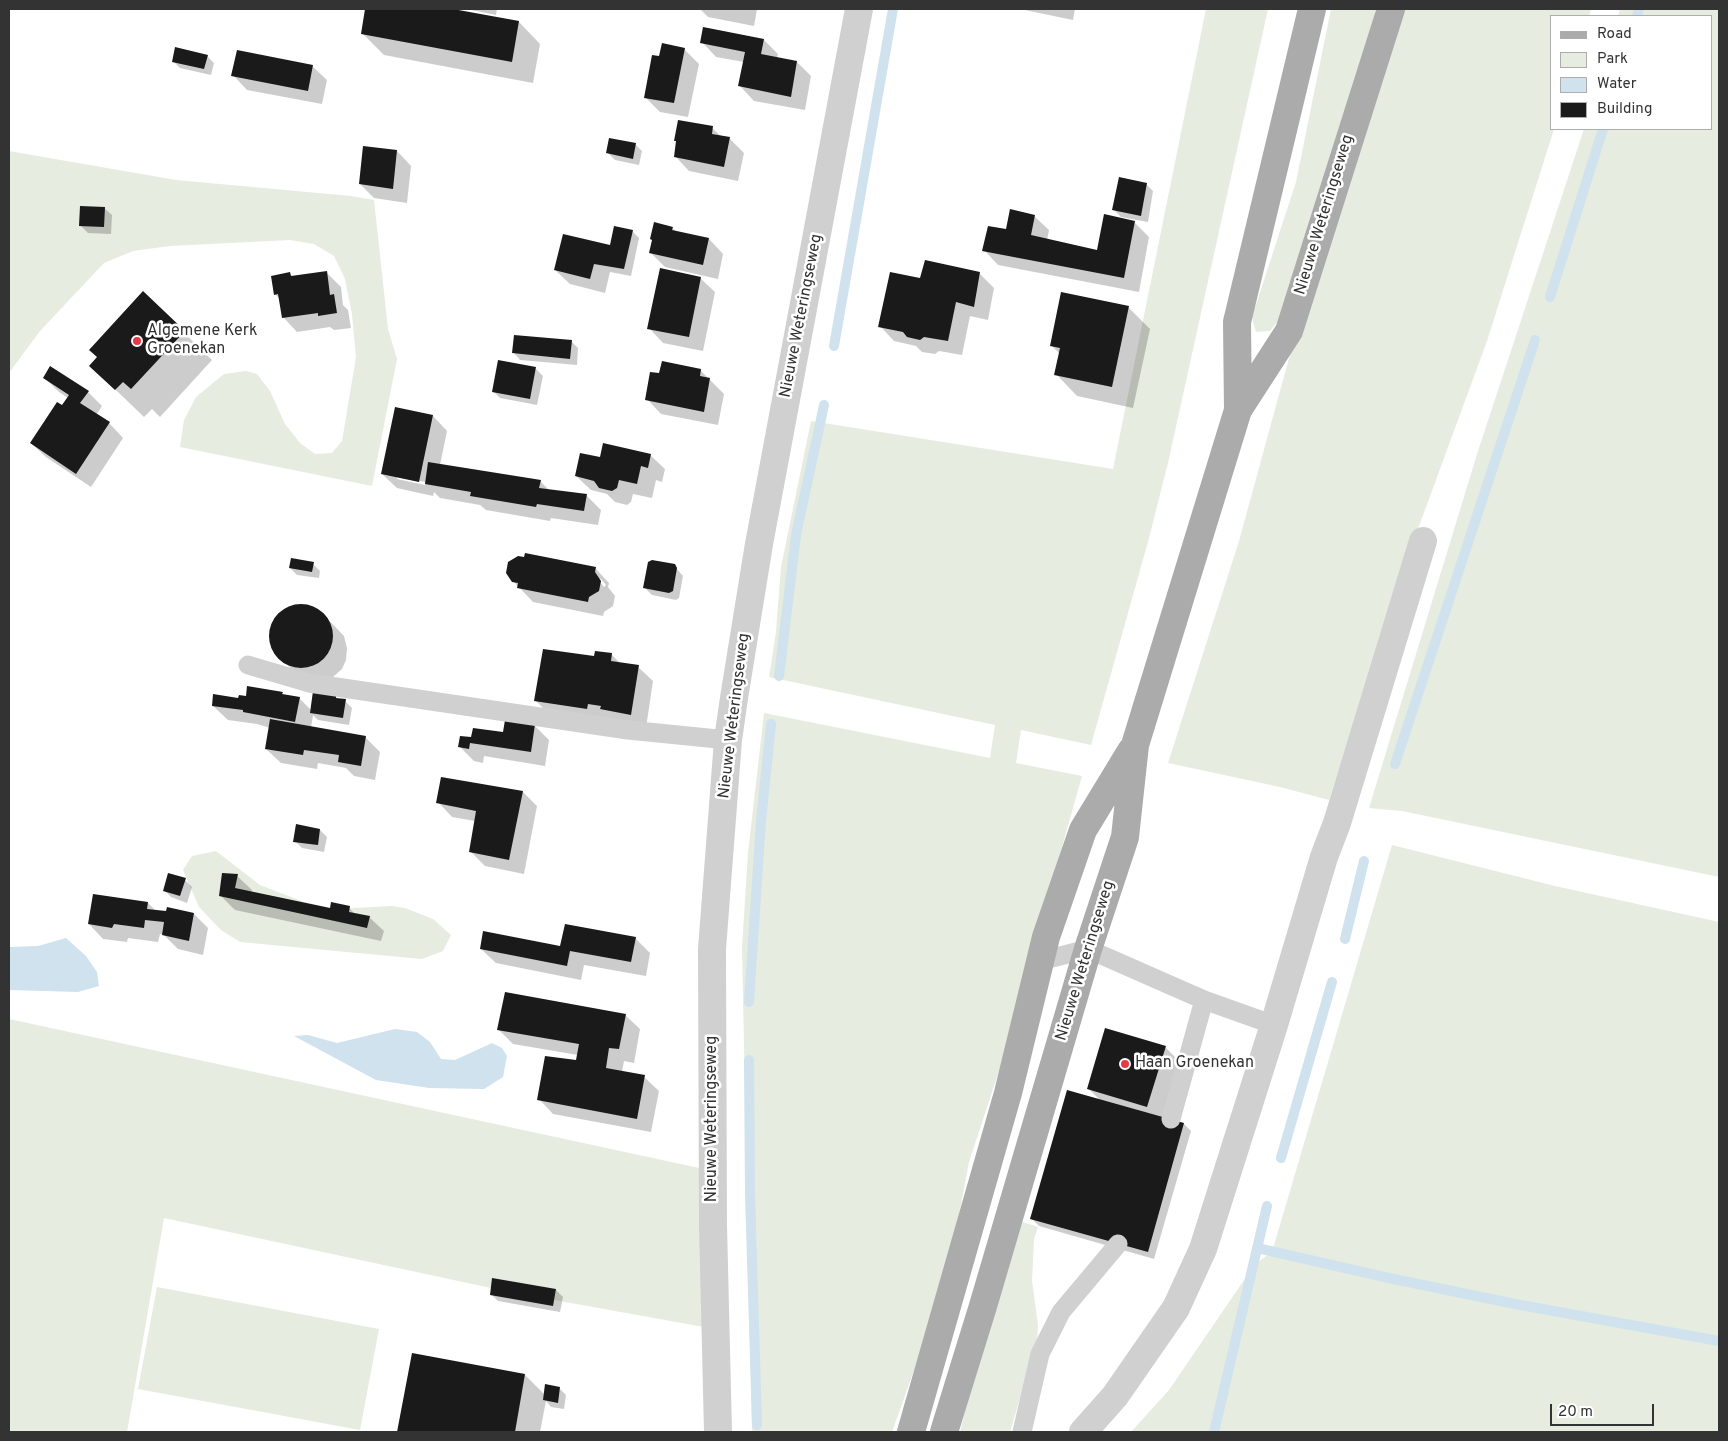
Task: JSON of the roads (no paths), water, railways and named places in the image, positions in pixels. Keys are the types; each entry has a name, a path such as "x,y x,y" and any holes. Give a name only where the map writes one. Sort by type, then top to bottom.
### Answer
{"main road":[{"name":"Nieuwe Weteringseweg","path":"1238,410 1237,322 1312,9"},
{"name":"Nieuwe Weteringseweg","path":"944,1432 984,1306 1088,949 1125,837 1135,745 1238,410 1289,331 1391,9"},
{"name":"Nieuwe Weteringseweg","path":"911,1432 1008,1093 1046,937 1083,830 1135,745"}],"street":[{"name":"Nieuwe Weteringseweg","path":"718,1432 713,1215 712,949 728,740 759,544 859,9"},
{"path":"1083,1432 1115,1396 1176,1308 1203,1249 1274,1025 1324,857 1337,823 1423,541"}],"lane":[{"path":"248,665 309,683 628,730 728,740"},
{"path":"1040,961 1088,949 1204,1000 1274,1025"},
{"path":"1170,1119 1204,1000"},
{"path":"1022,1432 1040,1354 1061,1312 1118,1244"}],"water":[{"path":"66,938 86,956 97,972 99,986 78,992 9,990 9,947 38,946"},
{"path":"395,1029 417,1032 430,1042 441,1059 455,1060 492,1043 502,1048 507,1056 503,1077 484,1089 429,1088 376,1080 294,1036 308,1035 337,1043"}],"waterway":[{"path":"834,346 893,9"},
{"path":"1637,15 1639,9"},
{"path":"1550,297 1603,130"},
{"path":"1395,764 1535,340"},
{"path":"779,676 796,535 824,405"},
{"path":"749,1002 761,821 771,724"},
{"path":"1345,939 1364,861"},
{"path":"1281,1158 1332,982"},
{"path":"749,1060 750,1193 757,1425"},
{"path":"1214,1432 1267,1206"},
{"path":"1257,1248 1515,1304 1719,1341"}],"place":[{"name":"Algemene Kerk Groenekan","path":"137,341"},
{"name":"Haan Groenekan","path":"1125,1064"}]}
